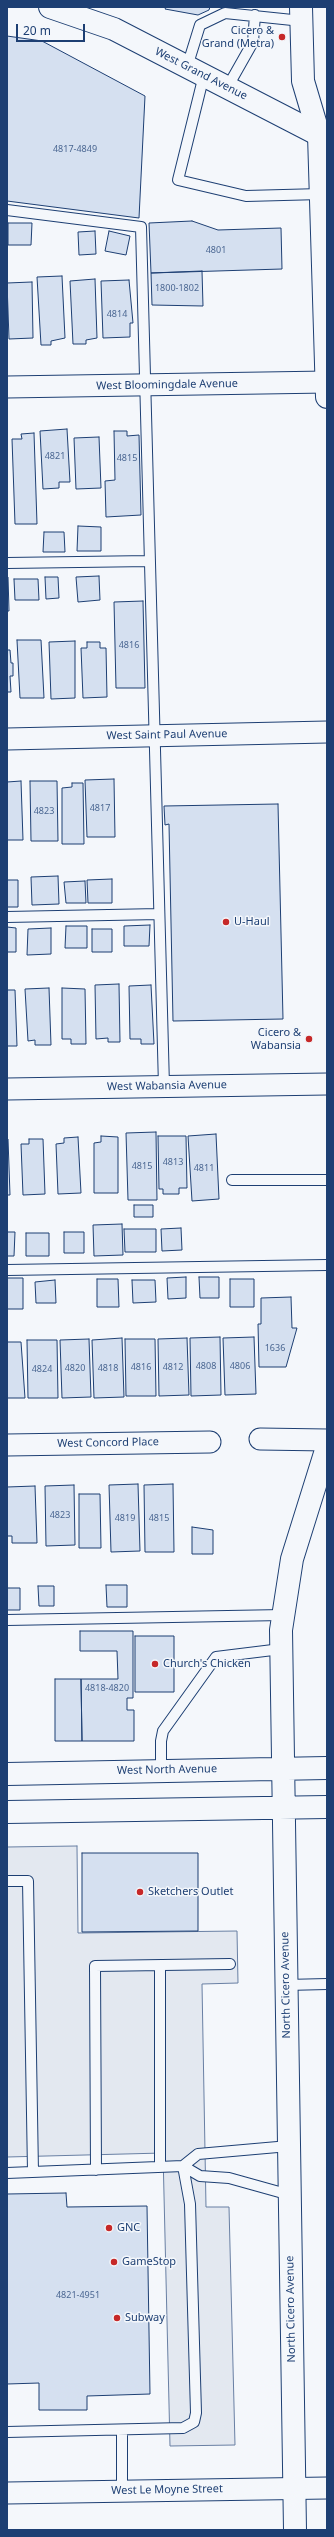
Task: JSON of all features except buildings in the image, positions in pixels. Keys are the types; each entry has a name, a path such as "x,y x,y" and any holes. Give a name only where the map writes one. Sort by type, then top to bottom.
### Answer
{"main road":[{"name":"West Grand Avenue","path":"50,7 114,29 228,88 324,131"},
{"path":"301,14 303,81 324,131 320,194 325,256 327,397"},
{"name":"North Cicero Avenue","path":"295,2530 281,1649 283,1615 292,1559 327,1447"},
{"name":"West North Avenue","path":"7,1774 327,1768"},
{"path":"7,1812 327,1807"}],"street":[{"name":"West Bloomingdale Avenue","path":"7,387 327,382"},
{"name":"West Saint Paul Avenue","path":"7,738 327,732"},
{"name":"West Wabansia Avenue","path":"7,1089 327,1084"},
{"path":"260,1439 327,1440"},
{"name":"West Concord Place","path":"7,1445 210,1442"},
{"name":"West Le Moyne Street","path":"7,2493 327,2488"}],"lane":[{"path":"301,14 255,15 225,13 200,25 196,71 178,180 246,196 320,194"},
{"path":"228,88 253,42 255,15"},
{"path":"7,210 141,227 164,1086"},
{"path":"7,564 150,561"},
{"path":"7,917 160,914"},
{"path":"232,1180 327,1180"},
{"path":"7,1270 327,1265"},
{"path":"7,1620 283,1615"},
{"path":"162,1770 161,1741 163,1731 216,1657 281,1649"},
{"path":"7,1881 28,1881 33,2172"},
{"path":"96,2170 95,1966 230,1964"},
{"path":"160,1966 160,2168"},
{"path":"286,1985 327,1984"},
{"path":"7,2173 183,2166 198,2154 289,2146"},
{"path":"183,2166 200,2176 229,2178 290,2195"},
{"path":"7,2432 183,2428 194,2422 196,2413 190,2204 183,2166"},
{"path":"122,2430 122,2491"}],"shaded area":[{"path":"77,1846 78,1933 237,1931 238,1983 202,1984 206,2207 229,2207 235,2445 170,2446 163,2153 7,2157 7,1847"}],"place":[{"name":"Cicero & Grand (Metra)","path":"282,37"},
{"name":"U-Haul","path":"226,922"},
{"name":"Cicero & Wabansia","path":"309,1039"},
{"name":"Church's Chicken","path":"155,1664"},
{"name":"Sketchers Outlet","path":"140,1892"},
{"name":"GNC","path":"109,2228"},
{"name":"GameStop","path":"114,2262"},
{"name":"Subway","path":"117,2318"}]}
